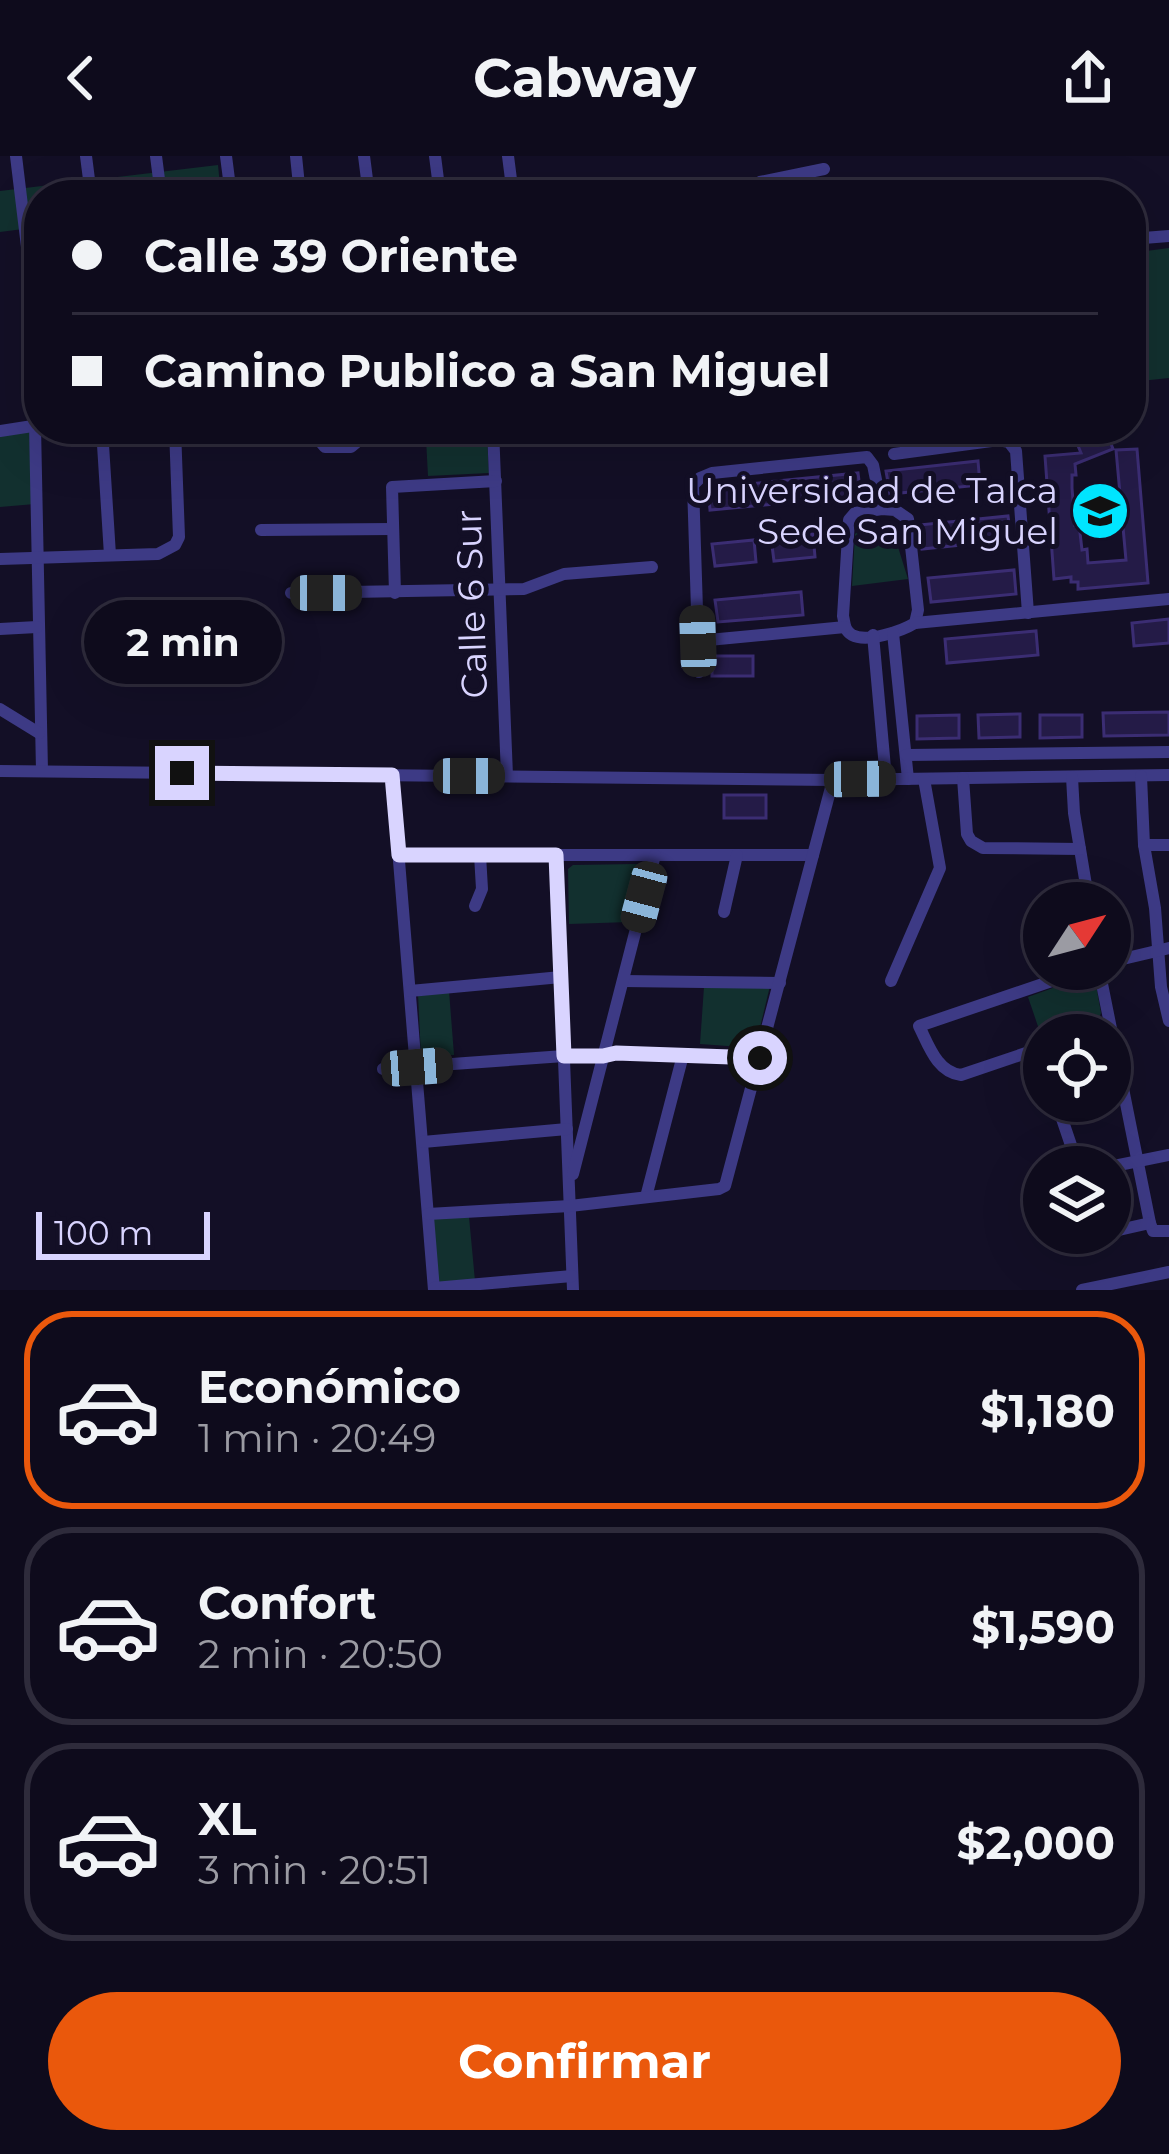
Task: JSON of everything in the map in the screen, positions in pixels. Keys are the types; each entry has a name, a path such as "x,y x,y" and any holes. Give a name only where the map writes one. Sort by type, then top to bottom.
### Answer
{"street":[{"path":"16,156 24,222"},
{"path":"771,180 824,170"},
{"path":"37,444 42,771"},
{"path":"103,444 110,555"},
{"path":"0,559 158,554 175,545 179,537 176,444"},
{"path":"323,444 353,444"},
{"name":"Calle 6 Sur","path":"494,444 507,776"},
{"path":"894,454 969,444"},
{"path":"1011,444 1016,451 1028,613"},
{"path":"699,672 693,485 700,478 712,472 867,457 882,509"},
{"path":"394,593 392,487 496,482"},
{"path":"915,622 918,610 908,519 895,510 855,513 849,520 843,616 851,634 893,633 915,622 1169,599"},
{"path":"261,530 392,529"},
{"path":"291,593 499,590 536,586 563,574 652,567"},
{"path":"0,629 38,627"},
{"path":"698,641 845,627"},
{"path":"893,633 908,779"},
{"path":"873,635 886,779"},
{"path":"0,710 40,733"},
{"path":"906,755 1169,752"},
{"path":"0,771 832,780 1169,775"},
{"path":"392,775 434,1289 573,1283 556,855"},
{"path":"1141,776 1144,845 1164,949 1161,986 1169,1019"},
{"path":"1072,777 1086,882"},
{"path":"963,778 971,841 983,848 1080,849"},
{"path":"892,981 940,868 924,779"},
{"path":"428,1214 570,1206 725,1186 832,780"},
{"path":"1144,845 1169,844"},
{"path":"399,855 813,855"},
{"path":"476,906 481,894 480,855"},
{"path":"569,1187 655,855"},
{"path":"724,912 737,855"},
{"path":"1131,957 1164,949"},
{"path":"410,992 561,977"},
{"path":"622,981 780,983"},
{"path":"1023,1054 961,1075 950,1074 919,1026 1025,990"},
{"path":"383,1069 616,1053 760,1058"},
{"path":"646,1197 683,1055"},
{"path":"1129,1122 1150,1223 1153,1231 1169,1231"},
{"path":"423,1142 567,1129"},
{"path":"1131,1163 1169,1154"},
{"path":"1131,1227 1150,1223"},
{"path":"1082,1290 1169,1272"}],"green space":[{"path":"218,165 220,180 92,180"},
{"path":"24,188 24,229 0,232 0,191"},
{"path":"1169,248 1169,378 1146,380 1146,251"},
{"path":"24,429 24,444 30,444 35,504 0,507 0,434"},
{"path":"426,444 487,444 489,473 428,476"},
{"path":"887,527 893,531 908,579 852,586 855,534 861,529"},
{"path":"637,864 630,922 569,924 568,869 573,865"},
{"path":"770,986 755,1048 700,1044 704,987"},
{"path":"1047,990 1097,990 1101,1013 1034,1014 1028,997"},
{"path":"449,991 454,1055 421,1057 418,994"},
{"path":"469,1217 475,1281 437,1284 432,1218"}],"building":[{"path":"1077,444 1111,444 1113,449 1075,464 1076,475 1072,475 1075,525 1079,524 1088,563 1126,560 1116,450 1137,449 1148,583 1078,589 1071,577 1054,579 1045,456 1081,453"},
{"path":"978,461 980,485 890,494 886,471"},
{"path":"858,473 861,496 710,510 708,488"},
{"path":"1008,516 1011,540 922,549 919,525"},
{"path":"813,534 815,557 774,561 771,538"},
{"path":"754,540 756,562 715,566 712,544"},
{"path":"1014,570 1016,594 931,602 928,578"},
{"path":"801,592 803,615 718,622 715,600"},
{"path":"1169,619 1169,643 1134,646 1132,623"},
{"path":"1036,631 1038,655 947,663 945,639"},
{"path":"712,656 753,656 753,676 712,676"},
{"path":"1169,712 1169,735 1104,736 1103,713"},
{"path":"1020,714 1020,737 979,738 978,715"},
{"path":"959,715 959,738 917,739 917,716"},
{"path":"1040,715 1082,715 1082,737 1040,738"},
{"path":"724,795 766,795 766,818 724,818"}],"place":[{"name":"Universidad de Talca Sede San Miguel","path":"1100,511"}],"route":[{"path":"182,773 392,775 399,855 556,855 564,1056 760,1058"}]}
